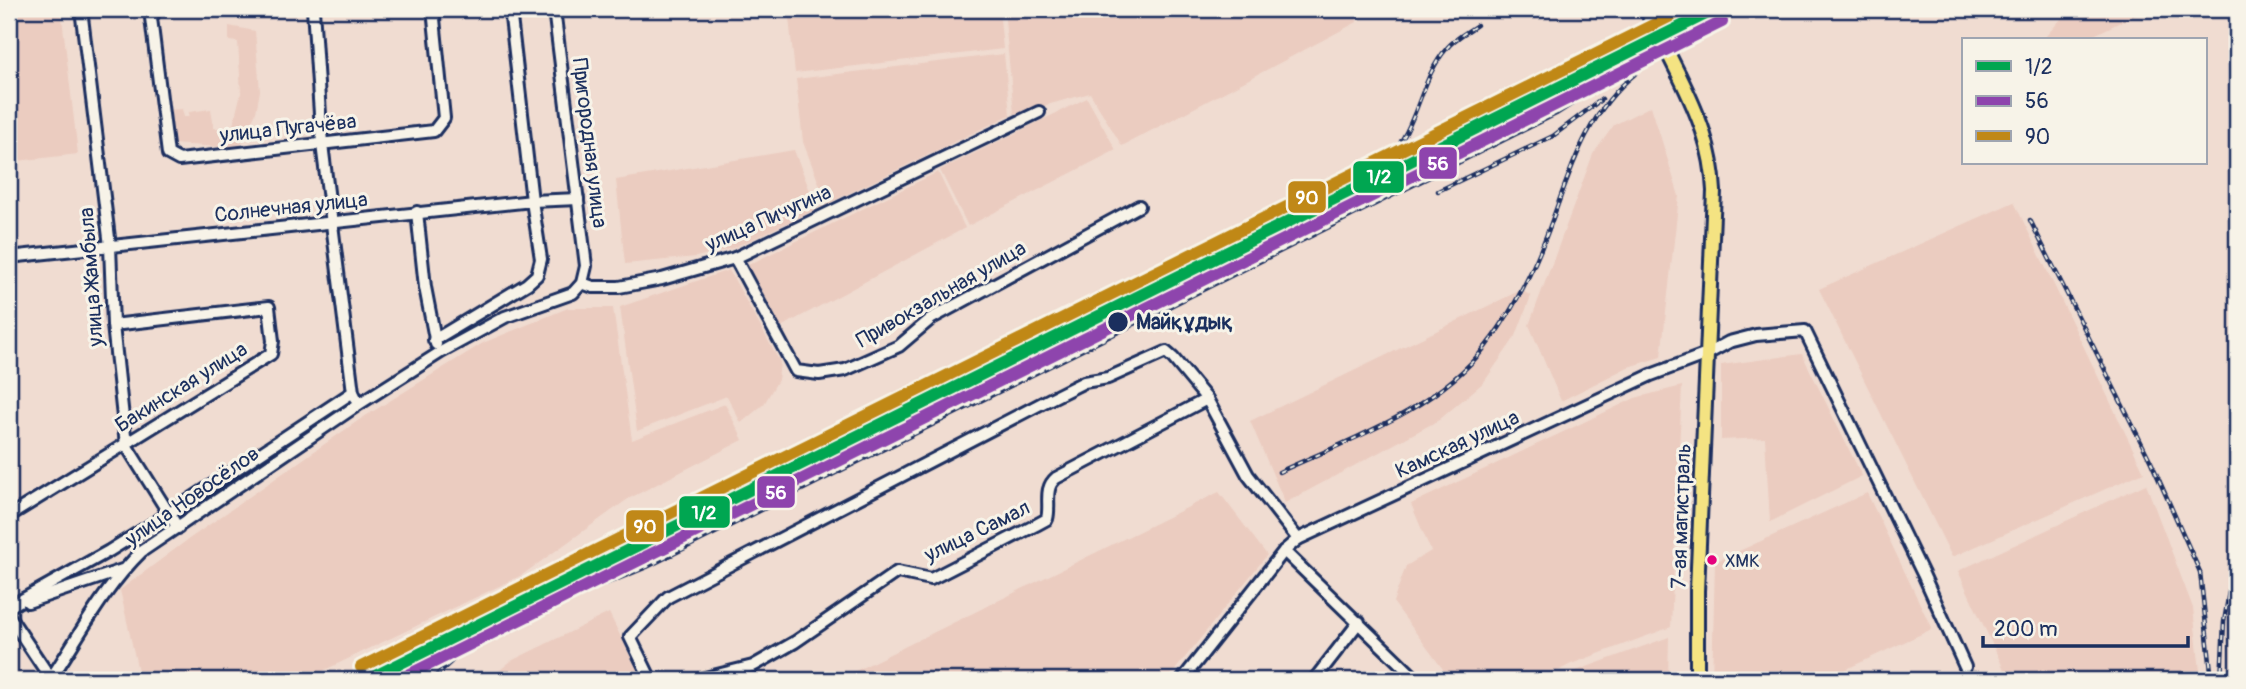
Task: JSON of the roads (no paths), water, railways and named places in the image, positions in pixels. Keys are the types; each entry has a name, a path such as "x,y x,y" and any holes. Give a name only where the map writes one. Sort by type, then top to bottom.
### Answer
{"main road":[{"name":"7-ая магистраль","path":"1649,14 1679,75 1712,159 1714,191 1697,591 1697,680"}],"street":[{"name":"улица Жамбыла","path":"81,9 110,246 113,325 126,445 178,528"},
{"name":"улица Пугачёва","path":"157,9 151,18 168,154 179,160 435,131 444,118 433,9"},
{"path":"313,9 321,144 353,392 359,404 498,320 573,293 582,283"},
{"path":"434,340 527,284 537,275 541,259 510,9"},
{"name":"Пригородная улица","path":"554,9 586,267 582,283"},
{"name":"улица Пичугина","path":"582,283 593,287 620,287 662,279 735,258 1039,111"},
{"name":"Солнечная улица","path":"9,257 416,212 578,199"},
{"name":"Привокзальная улица","path":"735,258 796,371 819,374 845,370 899,346 932,318 1139,206"},
{"path":"416,212 434,340 441,352"},
{"name":"Бакинская улица","path":"9,516 271,354 273,341 269,307 113,325"},
{"path":"491,307 498,320"},
{"name":"Камская улица","path":"1182,680 1284,551 1298,539 1651,374 1707,354 1729,342 1756,335 1805,331 1965,667"},
{"path":"651,680 630,638 668,597 1084,382 1108,378 1166,352 1207,399 1248,475 1298,539"},
{"path":"9,608 170,513 353,392"},
{"name":"улица Самал","path":"696,680 753,666 795,642 897,572 931,579 1036,526 1047,519 1049,484 1056,478 1207,399"},
{"name":"улица Новосёлов","path":"51,680 106,592 142,551 359,404"},
{"path":"1284,551 1417,680"},
{"path":"9,608 123,570"},
{"path":"9,616 51,680"},
{"path":"1314,680 1359,622"}],"railway":[{"path":"1699,30 1739,9"},
{"path":"1350,182 1383,162 1397,147 1406,134 1438,61 1454,41 1477,25"},
{"path":"1654,59 1707,25"},
{"path":"506,625 647,567 1556,114 1658,50"},
{"path":"1279,472 1363,435 1418,405 1443,388 1486,346 1528,278 1571,169 1591,127 1617,90 1635,74"},
{"path":"1438,191 1553,136 1602,99"},
{"path":"2030,220 2151,462 2200,572 2212,680"},
{"path":"2221,680 2224,622 2237,542"},
{"path":"431,680 464,650 499,628"},
{"path":"409,680 447,656"}],"place":[{"name":"Майқұдық","path":"1118,322"},
{"name":"ХМК","path":"1712,560"}]}
